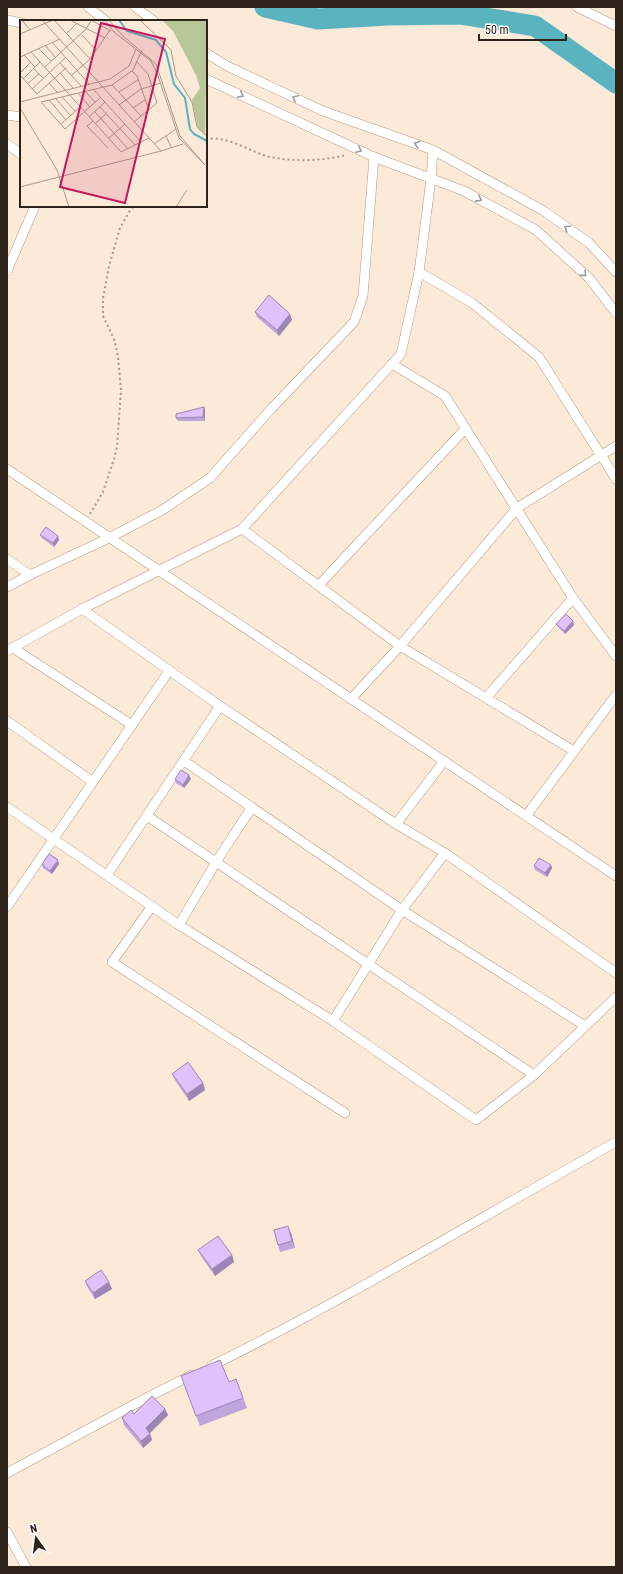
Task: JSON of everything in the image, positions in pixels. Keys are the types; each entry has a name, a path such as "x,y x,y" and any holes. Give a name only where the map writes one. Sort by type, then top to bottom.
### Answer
{"street":[{"path":"88,7 105,20"},
{"path":"135,7 153,20"},
{"path":"578,7 616,26"},
{"path":"7,20 20,24"},
{"path":"207,54 227,66 323,111 433,150 544,211 589,244 616,272"},
{"path":"207,79 374,157 464,191 536,230 589,278 616,313"},
{"path":"7,115 20,117"},
{"path":"7,144 20,153"},
{"path":"132,725 10,650 82,609 242,529 401,354 419,272 431,179 433,150"},
{"path":"7,587 30,574 109,538 164,509 210,478 271,409 354,322 363,296 374,157"},
{"path":"7,271 10,252 34,207"},
{"path":"419,272 472,303 540,357 616,479"},
{"path":"392,364 446,396 573,598 616,656"},
{"path":"319,585 466,428"},
{"path":"351,699 400,646 517,508 616,446"},
{"path":"7,469 616,876"},
{"path":"242,529 400,646 574,751"},
{"path":"7,559 30,574"},
{"path":"486,698 573,598"},
{"path":"82,609 220,706 396,824 445,853 616,973"},
{"path":"7,907 169,671"},
{"path":"526,816 616,695"},
{"path":"107,875 220,706"},
{"path":"7,721 93,782"},
{"path":"184,761 402,910 585,1026"},
{"path":"396,824 444,761"},
{"path":"7,807 179,925 333,1021 476,1120 534,1075 616,997"},
{"path":"179,925 216,862 252,807"},
{"path":"147,816 534,1075"},
{"path":"333,1021 370,964 402,910 445,853"},
{"path":"152,906 112,962 345,1113"},
{"path":"7,1473 250,1346 377,1277 616,1142"},
{"path":"7,1532 26,1567"}],"path":[{"path":"207,140 227,140 265,155 300,160 320,161 346,156 358,150"},
{"path":"85,522 103,492 117,447 121,390 120,365 114,339 102,316 102,298 120,228 133,207"}],"building":[{"path":"269,295 290,314 277,330 255,312"},
{"path":"204,407 203,417 176,418 176,414"},
{"path":"46,527 58,536 53,543 40,535"},
{"path":"566,614 573,621 564,631 556,624"},
{"path":"181,770 189,775 183,785 175,779"},
{"path":"49,854 58,860 50,871 42,864"},
{"path":"539,858 551,865 545,873 534,866"},
{"path":"188,1062 203,1083 187,1094 172,1074"},
{"path":"288,1226 292,1241 278,1245 274,1230"},
{"path":"218,1236 232,1255 212,1269 198,1250"},
{"path":"101,1270 109,1282 93,1293 85,1281"},
{"path":"220,1360 229,1382 236,1379 243,1398 196,1416 181,1376"},
{"path":"152,1396 165,1409 146,1428 150,1434 141,1441 122,1418 131,1410 134,1414"}],"waterway":[{"path":"265,7 318,19 388,15 460,14 535,26 616,83"}]}
